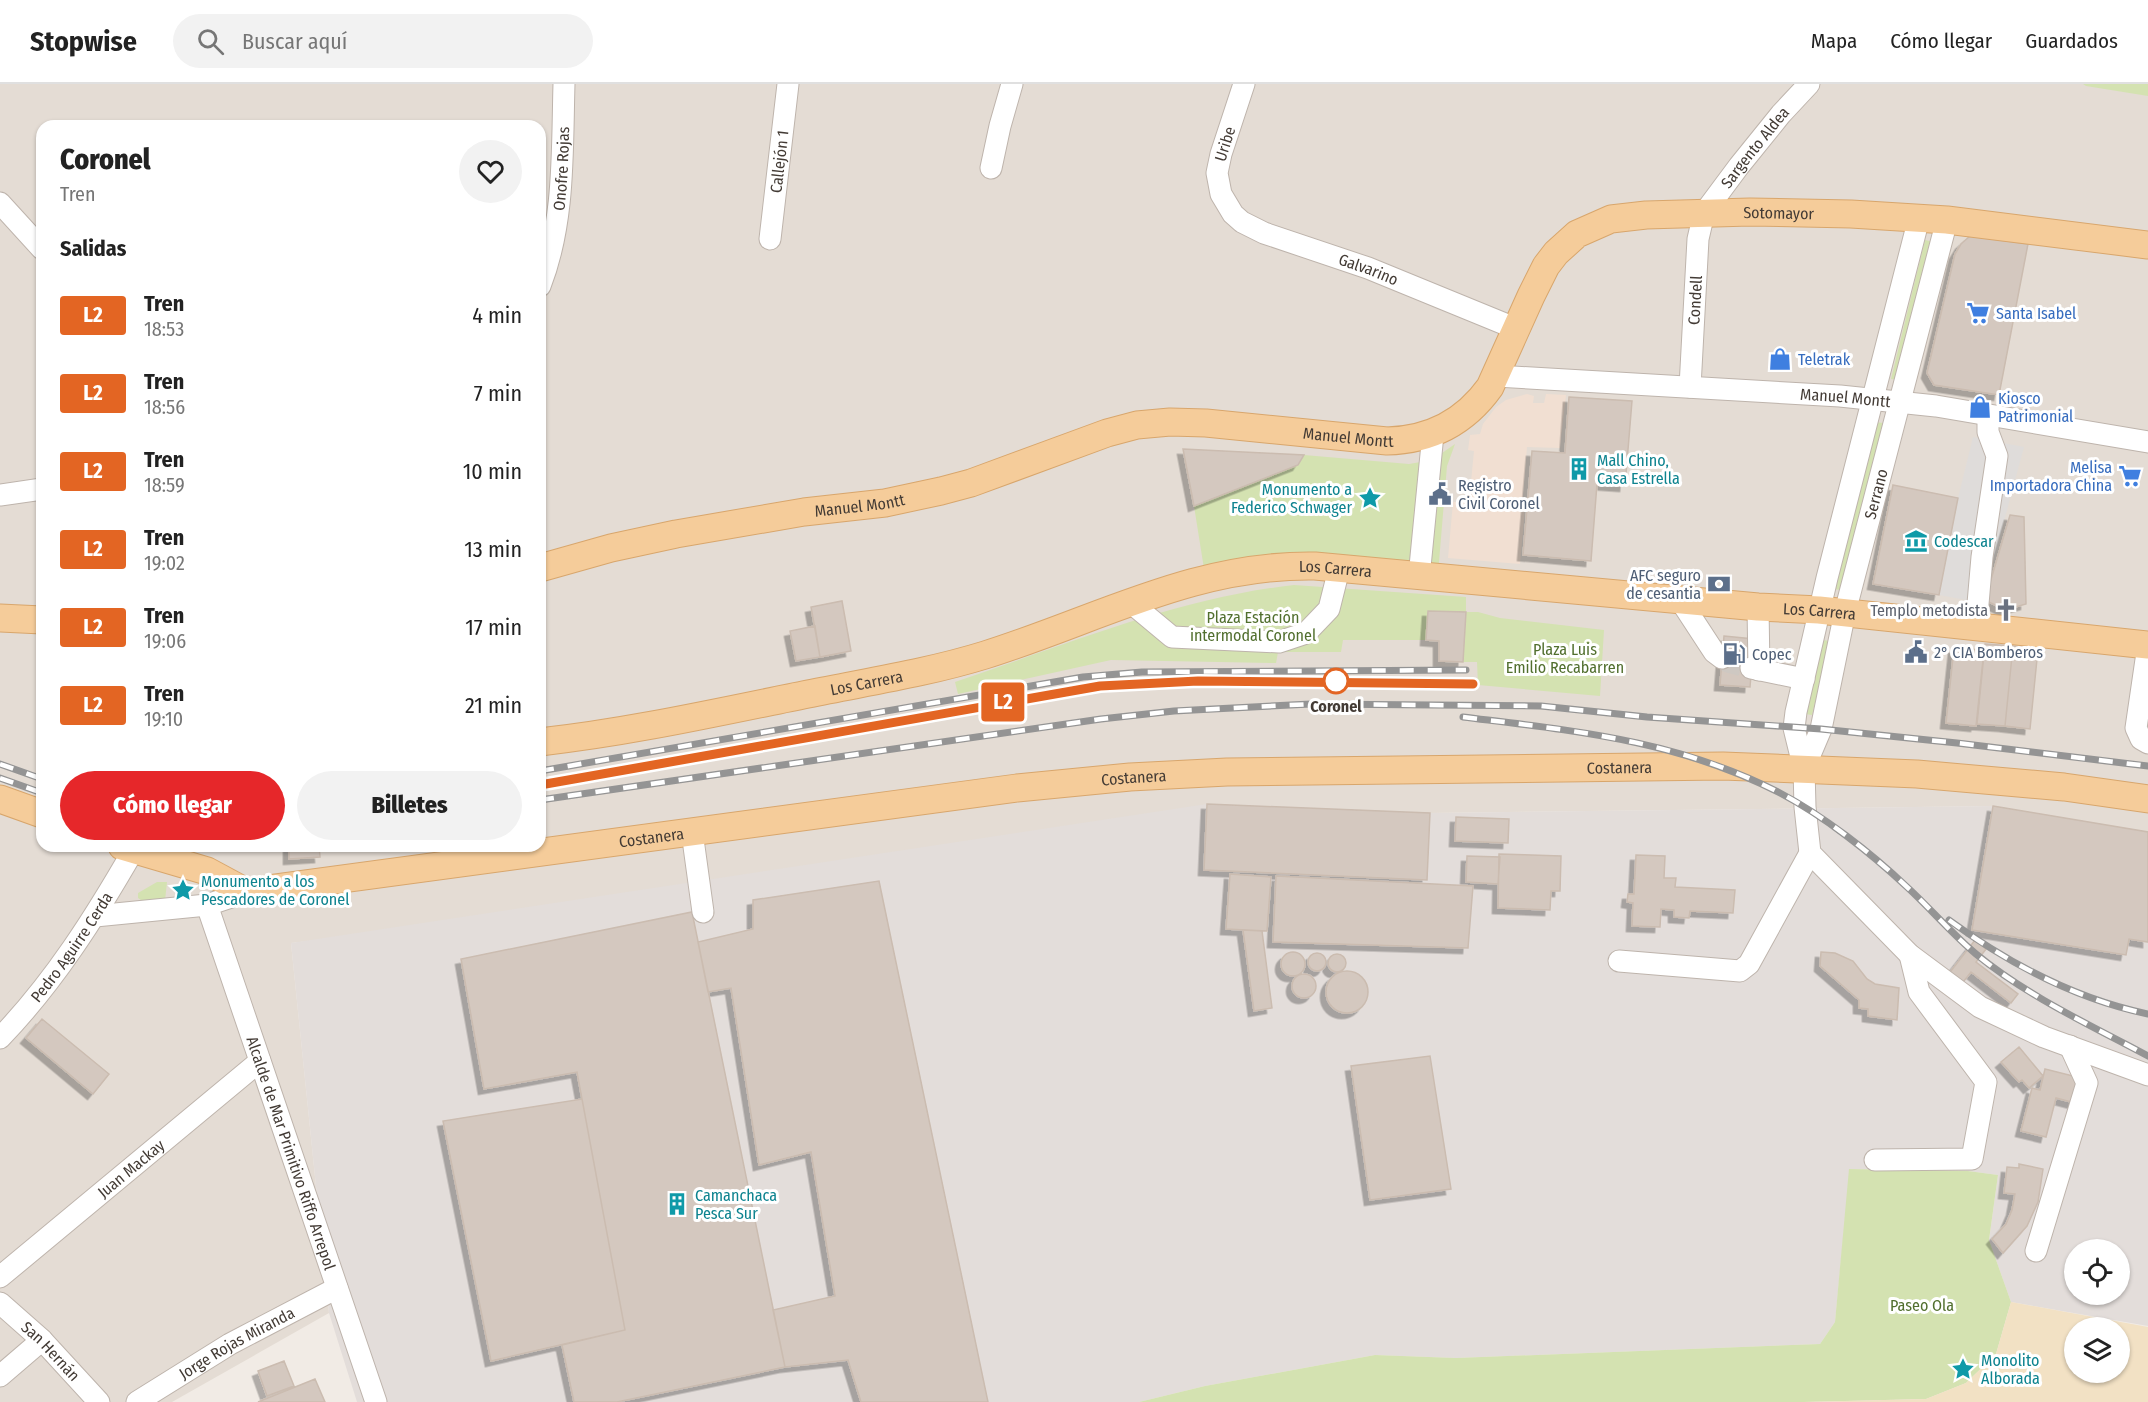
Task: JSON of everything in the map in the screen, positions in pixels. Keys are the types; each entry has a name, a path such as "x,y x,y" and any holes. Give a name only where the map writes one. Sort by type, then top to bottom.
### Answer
{"main road":[{"name":"Sotomayor","path":"1496,376 1546,266 1577,234 1611,219 1628,216 1704,213 1794,213 1919,218 2148,245"},
{"name":"Manuel Montt","path":"546,565 676,534 804,512 885,503 941,491 970,483 1107,433 1137,425 1197,422 1387,441 1417,438 1448,427 1472,409 1486,393 1496,376"},
{"name":"Los Carrera","path":"546,741 603,735 936,668 985,655 1191,582 1260,568 1288,566 1758,607 1832,611 2148,645"},
{"path":"0,618 36,620"},
{"name":"Costanera","path":"546,852 1017,788 1140,776 1237,772 1723,766 1804,768 1990,780 2148,798"},
{"path":"0,798 36,812"},
{"path":"143,852 207,871 246,892"},
{"name":"Costanera","path":"246,892 543,852"}],"street":[{"name":"Onofre Rojas","path":"546,270 556,230 564,84"},
{"name":"Callejón 1","path":"770,239 788,84"},
{"path":"992,168 1000,126 1012,84"},
{"name":"Uribe","path":"1227,204 1218,182 1218,163 1244,84"},
{"name":"Sargento Aldea","path":"1704,213 1781,114 1809,84"},
{"path":"0,203 36,242"},
{"name":"Galvarino","path":"1227,204 1242,222 1252,228 1368,268 1517,329"},
{"name":"Condell","path":"1690,387 1698,239 1704,213"},
{"name":"Serrano","path":"1804,768 1821,729 1832,611 1872,400 1919,218"},
{"name":"Serrano","path":"1810,853 1804,768 1794,728 1796,712 1804,679 1832,611 1901,403 1932,270 1947,220"},
{"name":"Manuel Montt","path":"1496,376 1872,400 1988,415 2148,441"},
{"path":"1976,627 1982,557 1997,456 1988,432 1988,415"},
{"path":"1419,577 1433,434"},
{"path":"0,495 36,490"},
{"path":"1130,602 1172,637 1279,642 1306,633 1329,609 1339,569"},
{"path":"1680,600 1714,652 1722,658"},
{"path":"1758,607 1755,669 1804,679"},
{"path":"2144,741 2136,728 2148,645"},
{"path":"692,832 703,912"},
{"name":"Pedro Aguirre Cerda","path":"0,1038 51,978 95,916 128,852"},
{"path":"1620,961 1740,971 1749,964 1810,853 1910,955 1980,1007 2044,1037 2148,1075"},
{"path":"95,916 207,905 246,892"},
{"name":"Alcalde de Mar Primitivo Riffo Arrepol","path":"207,905 376,1402"},
{"path":"1875,1160 1972,1159 1986,1082 1919,992 1910,955"},
{"path":"2036,1251 2087,1083 2070,1046"},
{"name":"Juan Mackay","path":"0,1277 260,1061"},
{"name":"Jorge Rojas Miranda","path":"136,1402 230,1344 338,1288"},
{"name":"San Hernán","path":"0,1303 42,1340 99,1402"},
{"path":"0,1376 42,1340"}],"shaded area":[{"path":"0,84 2148,84 2148,832 1993,806 1430,813 291,943 329,1313 172,1402 0,1402"},
{"path":"1527,394 1534,396 1533,403 1544,403 1546,394 1566,395 1560,448 1527,447 1520,564 1448,558 1453,502 1469,502 1474,451 1468,450 1470,435 1480,434 1483,424 1496,407 1506,400"},
{"path":"1973,437 2024,447 1982,603 1939,595 1958,498"},
{"path":"1207,804 1430,813 1993,806 2148,832 2148,1326 2130,1323 2130,1317 2097,1317 2011,1302 1989,1240 1998,1175 1968,1171 1850,1169 1835,1322 1820,1344 1456,1358 1375,1355 1205,1386 1139,1402 357,1402 329,1313 291,943"}],"green space":[{"path":"2083,84 2148,84 2148,96 2086,86"},
{"path":"1925,240 1934,242 1899,380 1891,379"},
{"path":"1875,422 1883,423 1841,590 1833,589"},
{"path":"1455,444 1447,466 1438,574 1205,575 1194,506 1298,465 1304,455 1409,464 1432,460"},
{"name":"Plaza Estación intermodal Coronel","path":"1294,585 1466,597 1466,612 1604,630 1600,696 1478,685 1477,662 1463,662 1465,612 1428,611 1426,640 1343,640 1341,652 1278,652 1276,663 1111,660 958,694 955,682 1122,624 1207,600"},
{"path":"1823,640 1830,641 1812,715 1805,714"},
{"path":"157,882 167,882 165,901 144,902 138,898 138,893"},
{"name":"Paseo Ola","path":"1849,1169 1968,1171 1998,1175 1989,1240 2011,1302 1996,1354 1966,1383 1926,1399 1804,1402 1139,1402 1205,1386 1375,1355 1456,1358 1820,1344 1835,1322"}],"sand":[{"path":"2011,1302 2093,1317 2064,1317 2064,1383 2130,1383 2130,1324 2148,1327 2148,1402 1804,1402 1926,1399 1966,1383 1996,1354"}],"building":[{"name":"Santa Isabel","path":"1970,236 2028,244 1999,395 1934,385 1927,373 1955,254"},
{"name":"Mall Chino, Casa Estrella","path":"1569,397 1632,401 1625,486 1597,484 1591,561 1523,555 1532,451 1565,453"},
{"path":"1183,449 1304,455 1298,465 1194,506"},
{"name":"Codescar","path":"1893,485 1958,498 1939,595 1873,584"},
{"path":"2010,515 2024,517 2026,604 2005,610 1985,600"},
{"path":"842,601 851,651 820,657 811,607"},
{"path":"1428,611 1466,612 1463,662 1439,661 1439,641 1426,640"},
{"path":"815,626 820,657 796,661 790,631"},
{"path":"1724,636 1754,639 1750,687 1720,685"},
{"path":"1985,644 2013,646 2005,726 1977,724"},
{"path":"2013,646 2038,649 2030,729 2005,726"},
{"path":"1954,648 1984,650 1976,726 1946,723"},
{"path":"1207,804 1430,813 1427,880 1204,870"},
{"path":"1993,806 2148,832 2148,942 2129,939 2126,955 1972,930"},
{"path":"1456,817 1509,819 1508,843 1455,841"},
{"path":"289,852 320,852 320,857 289,859"},
{"path":"1499,854 1561,856 1560,891 1551,891 1550,910 1498,908"},
{"path":"1636,855 1665,856 1664,878 1676,878 1675,887 1735,890 1733,913 1690,911 1689,918 1674,917 1674,910 1661,909 1660,927 1632,926 1633,903 1627,902 1628,894 1634,894"},
{"path":"1467,856 1500,857 1498,884 1466,882"},
{"path":"1230,874 1271,877 1267,931 1226,929"},
{"path":"1276,876 1473,886 1468,948 1273,942"},
{"name":"Camanchaca Pesca Sur","path":"879,881 988,1402 861,1402 848,1360 785,1367 773,1310 835,1296 811,1152 759,1165 731,988 708,992 698,942 753,929 753,900"},
{"name":"Camanchaca Pesca Sur","path":"692,912 785,1367 617,1402 574,1402 562,1345 625,1330 577,1072 484,1089 461,959"},
{"path":"1243,930 1262,931 1272,1008 1254,1011"},
{"path":"1975,940 1986,949 1976,962 2018,994 2011,1003 1971,972 1960,986 1947,976"},
{"path":"1293,952 1301,956 1305,964 1301,972 1293,976 1285,972 1281,964 1285,956"},
{"path":"1821,952 1835,953 1853,961 1867,979 1875,984 1899,988 1897,1020 1868,1016 1868,1009 1859,1008 1859,1000 1820,966"},
{"path":"1317,953 1323,956 1326,962 1323,968 1317,971 1311,968 1308,962 1311,956"},
{"path":"1337,954 1343,957 1346,963 1343,969 1337,972 1331,969 1328,963 1331,957"},
{"path":"1347,971 1362,977 1368,992 1362,1007 1347,1013 1332,1007 1326,992 1332,977"},
{"path":"1304,974 1312,978 1316,986 1312,994 1304,998 1296,994 1292,986 1296,978"},
{"path":"42,1019 109,1074 93,1094 26,1038"},
{"path":"2019,1047 2043,1076 2029,1088 2022,1080 2019,1082 2001,1062"},
{"path":"1430,1056 1451,1189 1370,1200 1351,1066"},
{"path":"2045,1069 2085,1079 2079,1104 2056,1098 2046,1137 2021,1131 2032,1088 2040,1090"},
{"path":"582,1099 625,1330 491,1361 443,1121"},
{"path":"2019,1164 2043,1169 2038,1202 2027,1226 2003,1253 1992,1239 2006,1224 2012,1210 2015,1194 2004,1193 2007,1167 2019,1168"},
{"path":"284,1361 294,1386 267,1396 258,1371"},
{"path":"315,1379 325,1402 258,1402"}],"tunnel":[{"path":"1722,658 1728,662 1751,668"}],"railway":[{"path":"546,770 1083,677 1142,672 1466,670"},
{"path":"546,784 1100,686 1181,681 1473,684"},
{"path":"546,799 1101,719 1174,711 1311,704 1541,706 1647,717 1821,729 2148,766"},
{"path":"1463,717 1586,733 1664,749 1741,775 1780,793 1797,802 1863,848 1967,946 1996,969 2059,1009 2148,1056"},
{"path":"0,764 36,777"},
{"path":"0,778 36,791"},
{"path":"1949,920 1995,951 2043,978 2094,999 2148,1014"}],"train":[{"name":"L2","path":"546,784 990,705 1133,682 1473,684"}],"place":[{"name":"Santa Isabel","path":"1978,313"},
{"name":"Teletrak","path":"1780,359"},
{"name":"Kiosco Patrimonial","path":"1980,407"},
{"name":"Mall Chino, Casa Estrella","path":"1579,469"},
{"name":"Melisa Importadora China","path":"2130,476"},
{"name":"Registro Civil Coronel","path":"1440,494"},
{"name":"Monumento a Federico Schwager","path":"1370,498"},
{"name":"Codescar","path":"1916,541"},
{"name":"AFC seguro de cesantia","path":"1719,584"},
{"name":"Templo metodista","path":"2006,610"},
{"name":"2° CIA Bomberos","path":"1916,652"},
{"name":"Copec","path":"1734,654"},
{"name":"Coronel","path":"1336,681"},
{"name":"Monumento a los Pescadores de Coronel","path":"183,890"},
{"name":"Camanchaca Pesca Sur","path":"677,1204"},
{"name":"Monolito Alborada","path":"1963,1369"}],"park label":[{"name":"Plaza Luis Emilio Recabarren","path":"1565,658"}]}
